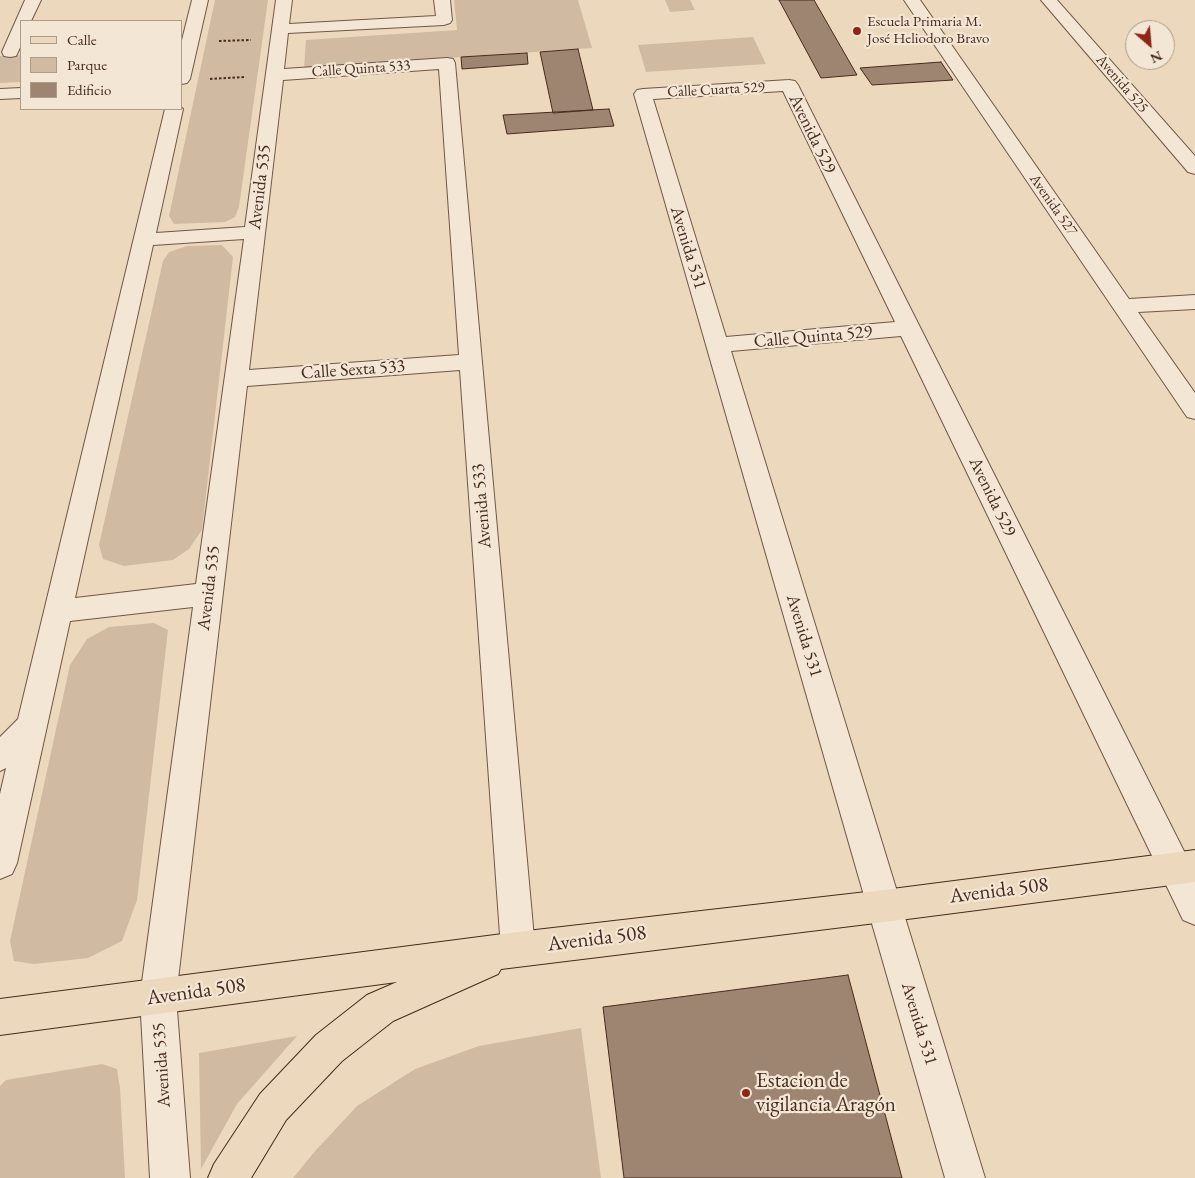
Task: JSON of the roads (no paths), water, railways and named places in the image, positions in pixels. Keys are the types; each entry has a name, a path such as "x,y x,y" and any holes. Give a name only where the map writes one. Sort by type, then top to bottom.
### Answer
{"main road":[{"name":"Avenida 508","path":"0,1017 518,949 1185,868"},
{"path":"228,1178 273,1107 328,1048 380,1008 518,949"}],"street":[{"path":"23,20 33,0"},
{"path":"182,73 188,39 200,0"},
{"name":"Avenida 535","path":"170,1178 158,997 284,0"},
{"path":"279,33 444,20 442,0"},
{"name":"Avenida 527","path":"912,0 1195,411"},
{"name":"Avenida 525","path":"1049,0 1195,168"},
{"path":"14,48 20,29"},
{"name":"Calle Quinta 533","path":"274,75 447,63"},
{"name":"Avenida 533","path":"447,63 518,949"},
{"name":"Calle Cuarta 529","path":"643,94 788,85"},
{"name":"Avenida 529","path":"788,85 908,328 1185,868 1195,908"},
{"path":"0,94 20,93"},
{"name":"Avenida 531","path":"643,94 965,1178"},
{"path":"0,863 174,110"},
{"path":"144,240 254,232"},
{"path":"1123,306 1195,302"},
{"name":"Calle Quinta 529","path":"718,345 908,328"},
{"name":"Calle Sexta 533","path":"236,378 471,362"},
{"path":"58,611 209,594"},
{"path":"0,757 32,725"}],"place":[{"name":"Escuela Primaria M. José Heliodoro Bravo","path":"857,31"},
{"name":"Estacion de vigilancia Aragón","path":"746,1093"}]}
